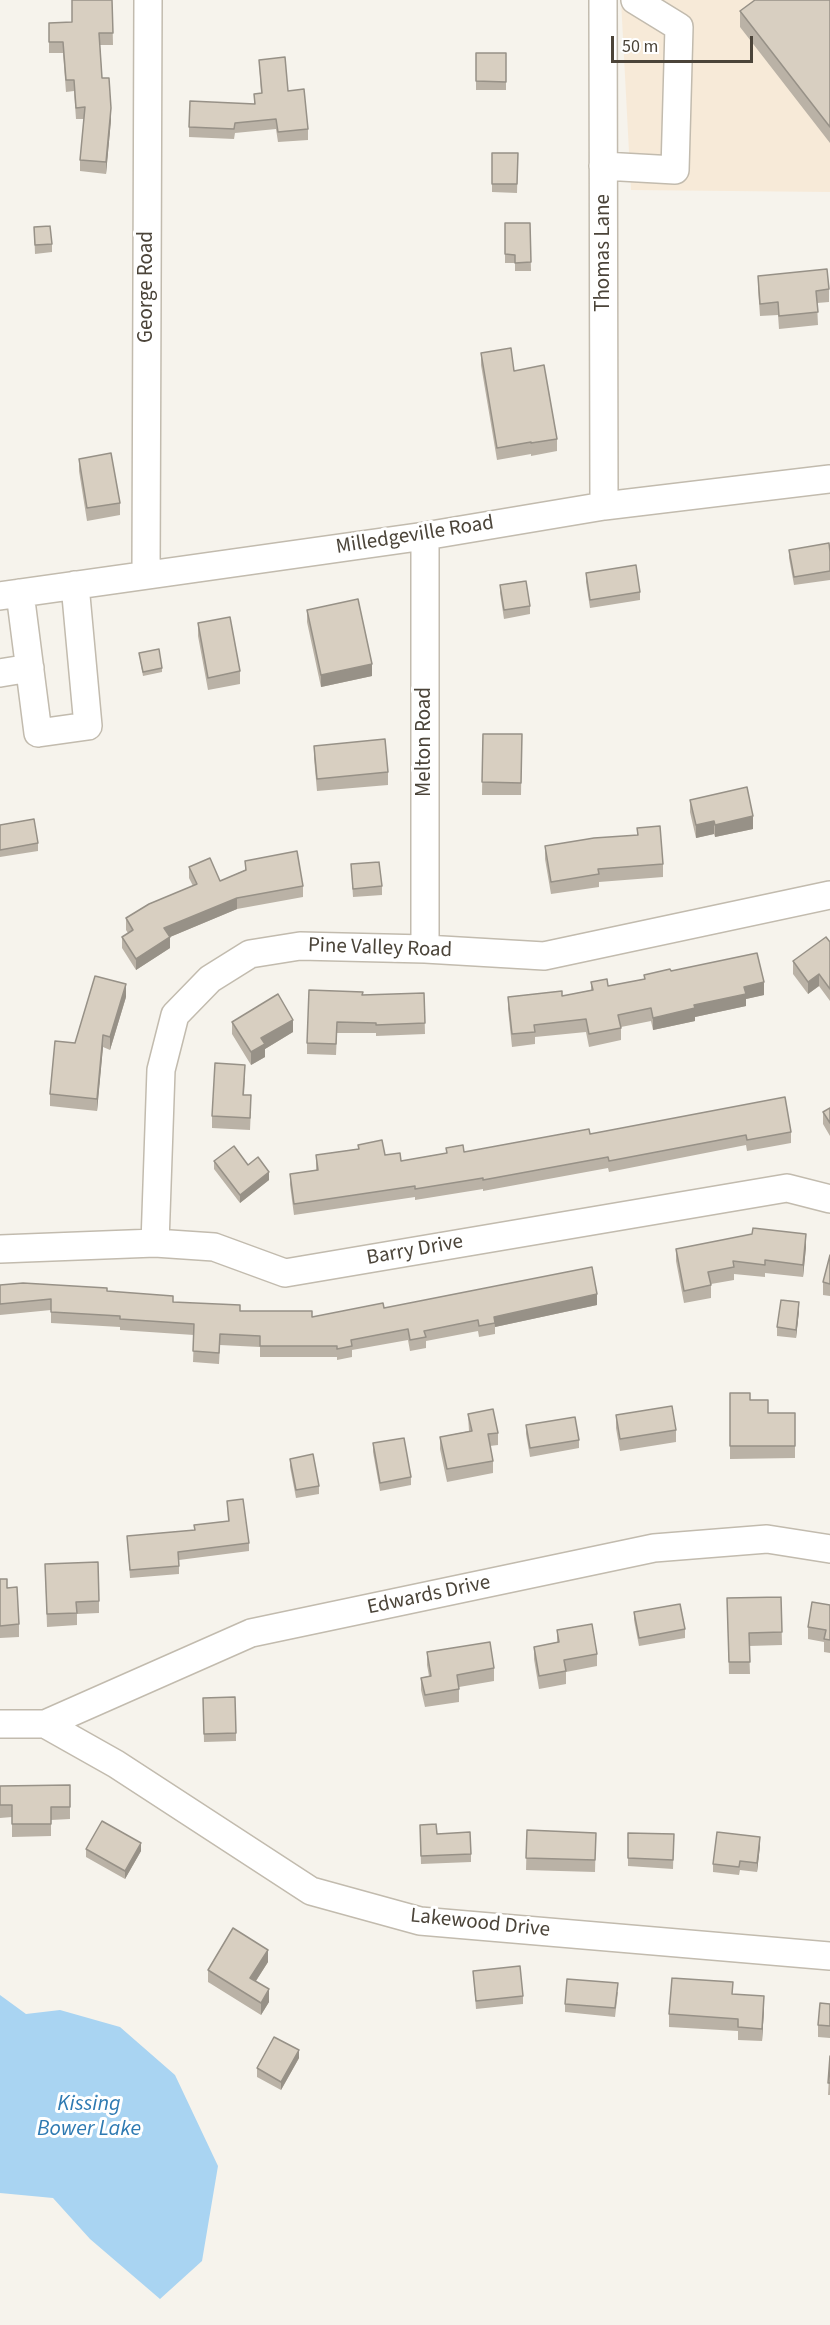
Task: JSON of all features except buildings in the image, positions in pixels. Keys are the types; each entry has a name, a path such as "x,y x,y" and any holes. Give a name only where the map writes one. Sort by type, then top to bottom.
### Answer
{"street":[{"name":"George Road","path":"146,574 148,0"},
{"name":"Thomas Lane","path":"603,0 604,506"},
{"path":"603,166 675,170 679,27 635,0"},
{"name":"Milledgeville Road","path":"10,594 425,536 604,506 830,479"},
{"name":"Melton Road","path":"425,536 425,949"},
{"path":"10,594 30,668 38,734 88,726 75,585"},
{"path":"0,673 30,668"},
{"name":"Pine Valley Road","path":"155,1243 161,1070 175,1015 210,979 250,954 300,946 425,949 544,956 830,895"},
{"name":"Barry Drive","path":"0,1249 155,1243 214,1247 285,1274 787,1188 830,1199"},
{"name":"Edwards Drive","path":"45,1724 251,1633 654,1548 767,1539 830,1549"},
{"name":"Lakewood Drive","path":"0,1724 45,1724 116,1764 310,1892 420,1921 830,1956"}],"shaded area":[{"path":"621,0 830,0 830,192 631,190"}],"water":[{"name":"Kissing Bower Lake","path":"0,1995 26,2014 60,2010 120,2027 175,2075 218,2166 202,2261 160,2299 90,2239 53,2198 0,2193"}]}
